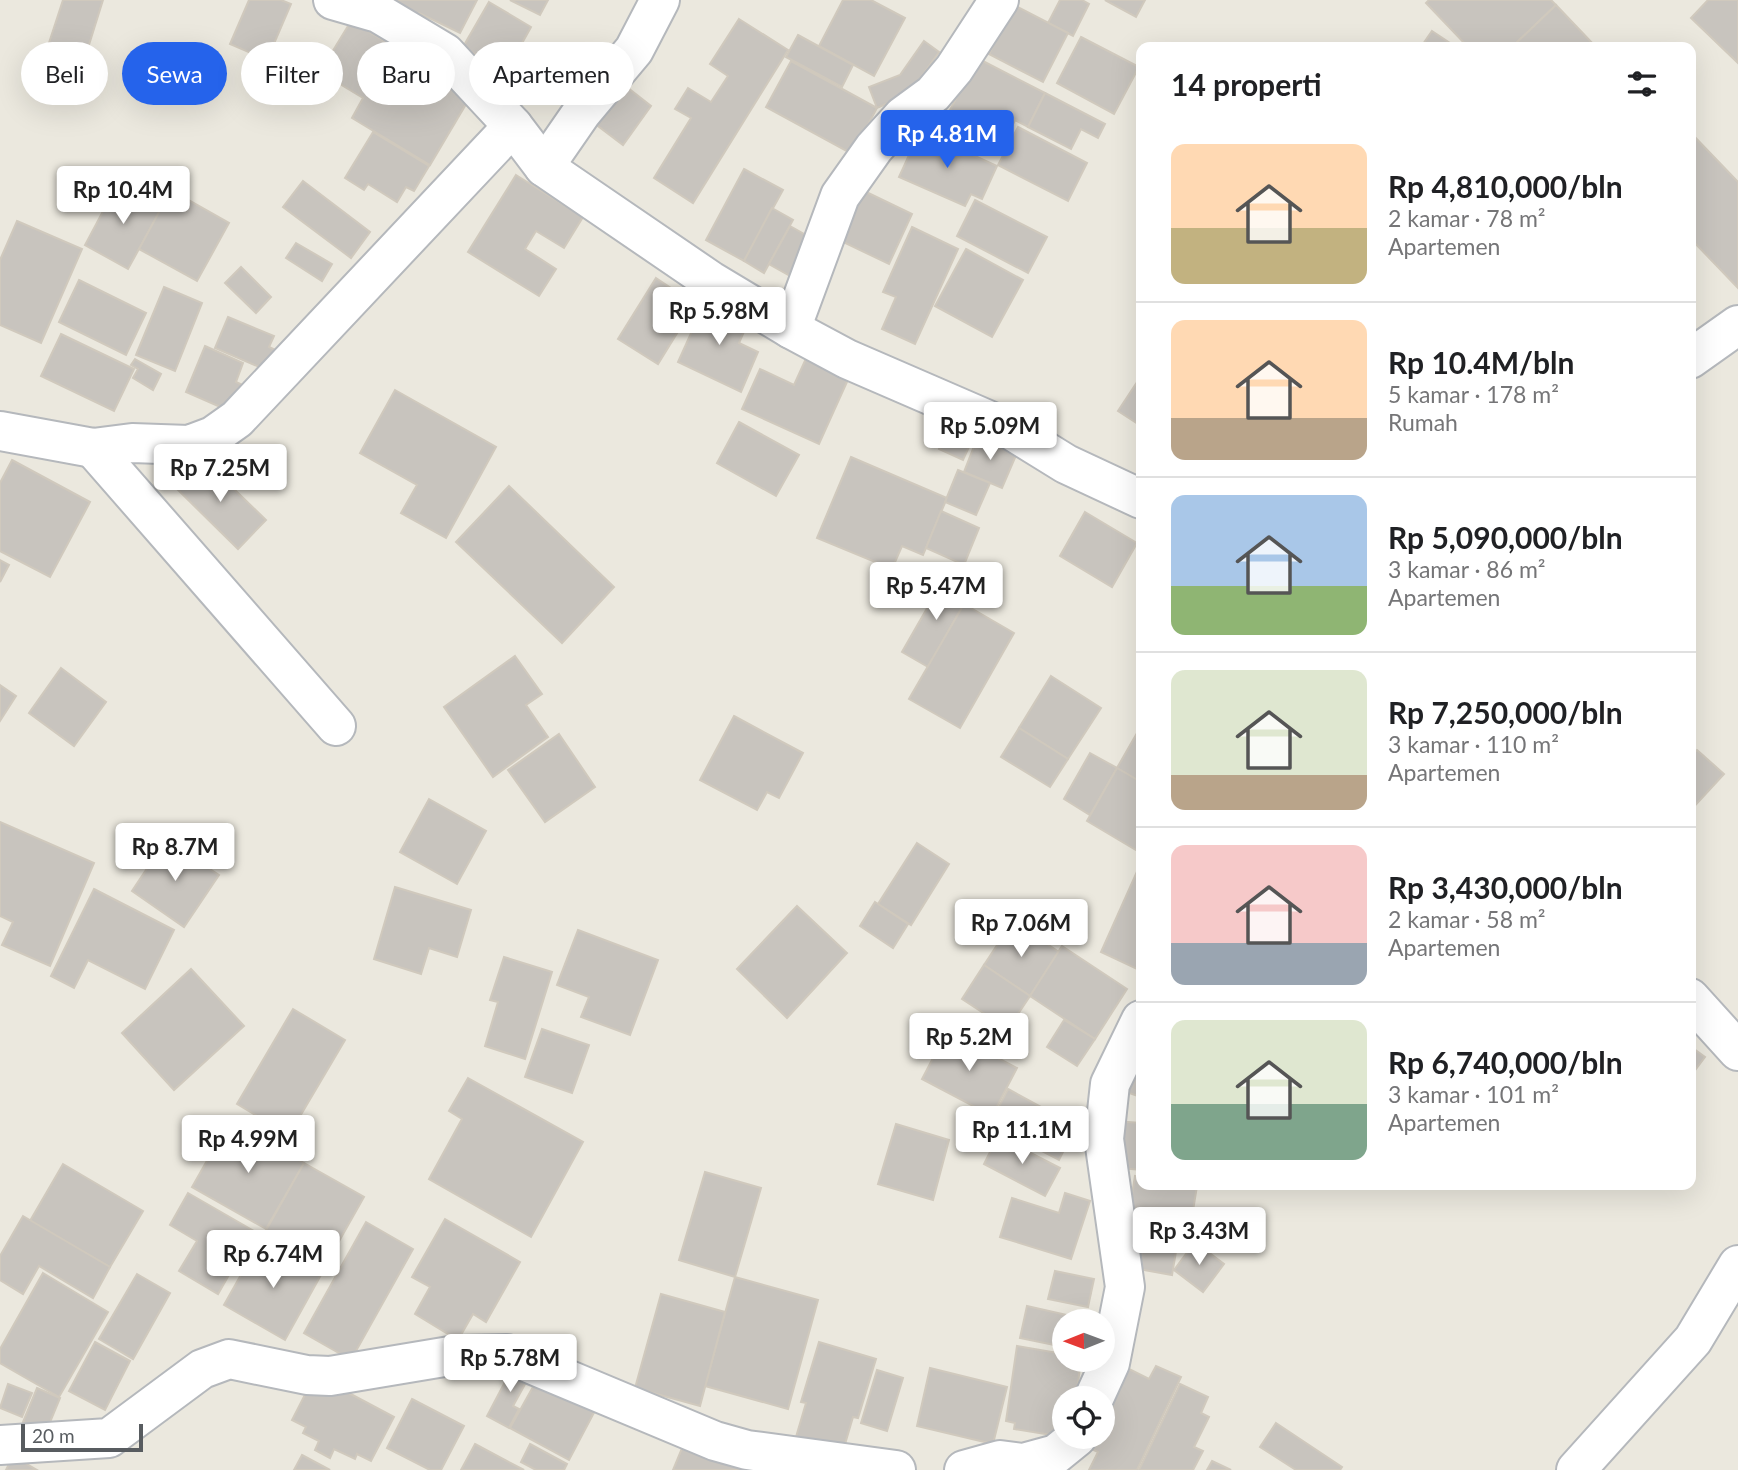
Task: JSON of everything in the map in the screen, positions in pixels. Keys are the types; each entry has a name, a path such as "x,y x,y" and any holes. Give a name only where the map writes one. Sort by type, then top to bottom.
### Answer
{"street":[{"path":"333,0 378,13 445,52 513,126 544,167 711,281 847,359 1011,430 1066,464 1136,497"},
{"path":"544,167 582,112 634,50 660,0"},
{"path":"791,329 840,196 874,148 903,116 933,94 954,69 999,0"},
{"path":"0,431 93,449 132,443 189,445 213,436 237,419 513,126"},
{"path":"1696,355 1738,325"},
{"path":"93,449 337,726"},
{"path":"1696,1005 1738,1051"},
{"path":"1099,1386 1110,1363 1125,1287 1104,1139 1110,1084 1136,1030"},
{"path":"1576,1470 1693,1340 1738,1265"},
{"path":"0,1446 109,1438 202,1368 229,1359 307,1375 330,1376 456,1355 507,1354 715,1441 747,1450 897,1470"},
{"path":"964,1470 1000,1460 1023,1462 1056,1454 1062,1449"}],"building":[{"path":"63,0 103,0 90,42 49,42"},
{"path":"249,0 281,0 291,4 275,42 241,42 241,49 230,44"},
{"path":"393,0 477,0 460,33 419,13 415,20"},
{"path":"510,0 548,0 540,15"},
{"path":"843,0 871,0 905,18 874,76 819,46"},
{"path":"1060,0 1082,0 1089,4 1073,36 1048,23"},
{"path":"1105,0 1145,0 1136,17"},
{"path":"1429,0 1551,0 1556,5 1517,42 1463,42 1426,3"},
{"path":"1708,0 1738,0 1738,63 1691,18"},
{"path":"489,2 531,27 523,42 469,42 469,50 463,47"},
{"path":"1014,5 1068,33 1043,82 989,54"},
{"path":"1556,5 1591,42 1517,42"},
{"path":"739,19 788,50 693,203 654,178 691,118 675,109 688,88 711,102 728,76 710,64"},
{"path":"351,21 386,42 357,42 357,94 343,86 343,42 338,42"},
{"path":"1432,31 1448,42 1424,42"},
{"path":"798,35 853,65 842,87 786,57"},
{"path":"1081,37 1136,65 1136,73 1114,114 1057,83"},
{"path":"924,41 939,52 908,95 877,108 869,87 900,75"},
{"path":"977,58 1045,93 1028,127 1015,120 1006,139 950,110"},
{"path":"791,61 877,108 852,154 766,107"},
{"path":"455,84 469,92 469,99 430,165 352,118 359,105 455,105"},
{"path":"634,93 651,106 623,145 594,123 607,105 634,105"},
{"path":"1045,93 1105,124 1098,138 1081,129 1071,149 1028,127"},
{"path":"1018,127 1087,163 1068,201 998,165"},
{"path":"920,131 997,166 982,199 971,194 965,206 899,177"},
{"path":"373,132 429,166 414,191 406,187 397,202 368,184 364,190 345,178"},
{"path":"1696,138 1738,182 1738,288 1696,244"},
{"path":"744,169 783,190 744,261 706,240"},
{"path":"516,175 583,217 564,248 536,231 525,249 556,269 539,296 468,252"},
{"path":"303,181 370,232 351,258 283,207"},
{"path":"118,183 162,207 128,269 85,245"},
{"path":"860,189 912,214 889,264 837,239"},
{"path":"171,190 229,223 197,281 139,249"},
{"path":"975,200 1047,237 1028,273 957,236"},
{"path":"772,208 793,220 764,273 744,261"},
{"path":"17,221 82,249 41,343 0,325 0,260"},
{"path":"790,226 811,238 790,276 769,264"},
{"path":"912,227 958,249 915,344 882,329 896,297 883,292"},
{"path":"296,243 332,264 322,281 286,258"},
{"path":"966,249 1023,280 992,337 935,306"},
{"path":"241,267 271,297 256,313 225,283"},
{"path":"656,278 695,304 658,364 618,339"},
{"path":"79,280 146,313 126,355 59,322"},
{"path":"164,287 202,303 175,371 136,355"},
{"path":"706,300 749,320 739,343 758,352 741,392 678,362"},
{"path":"228,317 274,336 269,347 280,352 271,372 215,348"},
{"path":"61,334 134,369 114,411 41,376"},
{"path":"205,346 243,363 236,382 245,386 225,409 186,392"},
{"path":"808,354 851,373 819,444 742,409 760,369 794,385"},
{"path":"135,359 161,374 153,390 133,378 138,369 131,365"},
{"path":"1136,384 1136,423 1118,411"},
{"path":"395,390 496,447 446,538 401,513 417,485 360,453"},
{"path":"955,414 979,425 963,460 939,449"},
{"path":"739,422 799,455 776,496 717,463"},
{"path":"978,436 1017,453 1002,488 964,472"},
{"path":"851,457 947,498 923,555 902,546 892,569 817,538"},
{"path":"202,458 266,520 238,549 175,487"},
{"path":"12,460 90,502 50,577 0,551 0,483"},
{"path":"958,470 990,483 976,515 945,502"},
{"path":"509,486 614,587 562,643 456,542"},
{"path":"941,511 979,528 964,565 926,548"},
{"path":"1085,512 1136,542 1112,587 1060,556"},
{"path":"0,560 9,565 0,582"},
{"path":"945,577 970,593 928,667 902,652"},
{"path":"964,604 1014,633 960,728 909,699"},
{"path":"515,656 542,694 526,705 548,737 493,777 444,707"},
{"path":"61,668 106,702 74,746 29,713"},
{"path":"1051,676 1101,708 1068,759 1019,728"},
{"path":"0,685 16,696 0,721"},
{"path":"734,716 803,753 779,798 767,792 757,810 700,780"},
{"path":"1019,728 1068,759 1050,787 1001,757"},
{"path":"559,734 595,787 545,822 508,770"},
{"path":"1136,735 1136,779 1117,768"},
{"path":"1696,751 1724,774 1696,804"},
{"path":"1090,753 1117,768 1090,815 1064,799"},
{"path":"1117,768 1136,779 1136,850 1087,821"},
{"path":"429,799 486,831 457,884 400,852"},
{"path":"0,822 94,863 50,966 2,945 13,922 0,916"},
{"path":"166,840 219,875 184,927 132,891"},
{"path":"917,843 949,864 911,925 878,904"},
{"path":"1136,874 1136,969 1101,952"},
{"path":"395,887 471,910 457,957 429,948 421,974 374,959"},
{"path":"94,889 174,930 145,989 88,960 74,988 51,976"},
{"path":"875,902 908,924 893,948 860,926"},
{"path":"797,906 847,953 787,1018 737,969"},
{"path":"1013,921 1059,952 1030,996 984,965"},
{"path":"578,930 658,960 630,1035 581,1017 589,997 557,985"},
{"path":"1062,946 1127,989 1095,1039 1030,996"},
{"path":"504,957 552,972 525,1059 485,1046 498,1002 490,1000"},
{"path":"984,965 1030,996 1008,1029 962,999"},
{"path":"191,969 244,1026 174,1090 122,1033"},
{"path":"293,1009 345,1040 289,1135 237,1104"},
{"path":"1064,1020 1095,1039 1077,1066 1047,1047"},
{"path":"542,1029 589,1045 572,1093 525,1077"},
{"path":"947,1031 1017,1068 992,1116 922,1079"},
{"path":"1696,1050 1705,1057 1696,1069"},
{"path":"1136,1071 1136,1095 1126,1092"},
{"path":"468,1078 583,1142 531,1237 429,1179 462,1119 449,1111"},
{"path":"1008,1089 1076,1126 1059,1160 990,1124"},
{"path":"230,1120 304,1163 266,1229 192,1187"},
{"path":"1114,1121 1136,1123 1136,1170 1110,1167"},
{"path":"896,1124 949,1140 933,1200 878,1184"},
{"path":"998,1136 1060,1168 1045,1196 984,1164"},
{"path":"304,1163 364,1197 320,1275 260,1241"},
{"path":"63,1164 143,1211 110,1267 30,1221"},
{"path":"705,1172 761,1188 735,1277 679,1260"},
{"path":"1135,1176 1136,1190 1196,1190 1190,1229 1128,1219"},
{"path":"188,1193 254,1231 218,1294 179,1271 197,1241 170,1225"},
{"path":"1065,1193 1090,1201 1071,1259 1000,1237 1012,1198 1059,1213"},
{"path":"23,1216 110,1267 93,1298 39,1266 23,1294 0,1280 0,1256"},
{"path":"445,1219 520,1262 486,1322 473,1314 458,1340 415,1314 430,1287 412,1277"},
{"path":"1142,1221 1180,1228 1172,1275 1133,1268"},
{"path":"366,1222 413,1249 351,1360 304,1333"},
{"path":"260,1241 321,1275 285,1340 224,1305"},
{"path":"1195,1242 1224,1264 1203,1292 1174,1270"},
{"path":"1055,1271 1094,1279 1088,1307 1048,1299"},
{"path":"43,1273 108,1312 59,1397 0,1363 0,1349"},
{"path":"137,1274 170,1293 133,1359 99,1339"},
{"path":"735,1277 818,1300 788,1409 705,1386"},
{"path":"661,1294 725,1312 700,1406 635,1388"},
{"path":"1027,1306 1052,1312 1052,1345 1020,1338"},
{"path":"95,1342 130,1361 105,1410 69,1391"},
{"path":"819,1342 876,1359 858,1418 853,1417 843,1451 796,1437 806,1403 801,1402"},
{"path":"1017,1346 1052,1352 1052,1372 1079,1372 1078,1386 1052,1386 1052,1435 1014,1429 1015,1423 1006,1421"},
{"path":"517,1359 534,1368 513,1406 519,1409 509,1428 487,1416"},
{"path":"1123,1366 1149,1379 1156,1366 1181,1377 1137,1470 1089,1470 1098,1452 1092,1449 1115,1449 1113,1386"},
{"path":"930,1368 1007,1387 993,1444 917,1426"},
{"path":"877,1370 903,1378 887,1431 861,1423"},
{"path":"315,1375 394,1417 371,1461 357,1454 355,1459 334,1449 330,1458 315,1450 319,1441 303,1433 306,1427 292,1420"},
{"path":"539,1376 597,1407 569,1460 510,1428"},
{"path":"8,1384 32,1393 22,1417 0,1408"},
{"path":"1180,1384 1208,1397 1201,1413 1209,1417 1194,1447 1203,1451 1193,1470 1139,1470"},
{"path":"37,1388 60,1398 46,1432 23,1422"},
{"path":"412,1399 464,1426 441,1470 430,1470 387,1448"},
{"path":"1276,1423 1342,1467 1340,1470 1296,1470 1260,1447"},
{"path":"685,1441 745,1465 742,1470 673,1470"},
{"path":"475,1444 524,1470 461,1470"},
{"path":"530,1444 567,1464 564,1470 536,1470 521,1462"},
{"path":"302,1455 330,1470 294,1470"},
{"path":"13,1456 37,1470 6,1470"},
{"path":"1212,1461 1231,1470 1207,1470"}]}
